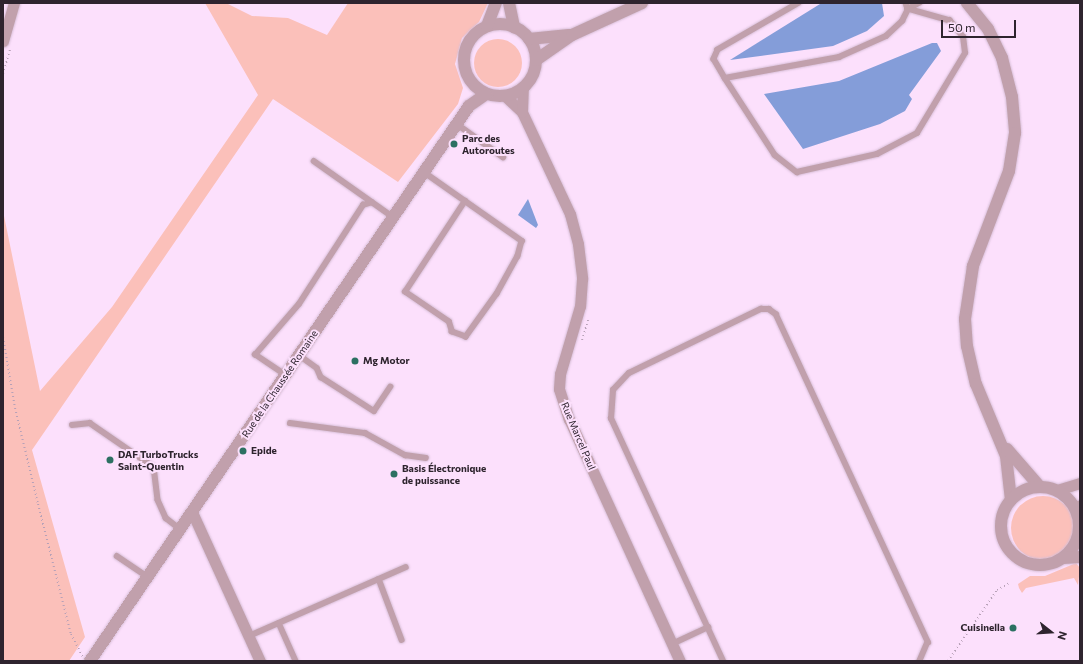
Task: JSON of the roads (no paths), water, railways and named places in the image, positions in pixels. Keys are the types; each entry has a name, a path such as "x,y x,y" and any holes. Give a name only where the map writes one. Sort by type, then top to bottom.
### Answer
{"street":[{"path":"3,41 14,3"},
{"path":"469,106 470,81 464,66 465,50 473,36 487,26 496,3"},
{"path":"509,3 514,27"},
{"path":"536,60 572,35 642,3"},
{"path":"967,3 988,29 1002,58 1013,104 1015,132 1009,171 973,266 965,319 966,346 976,384 1002,442 1010,471 1011,500 1001,527 1010,551 1033,565 1063,558 1080,557"},
{"path":"470,81 486,94 505,96 523,87 530,80 536,60 529,39 514,27 487,26"},
{"path":"529,39 572,35"},
{"name":"Rue Marcel Paul","path":"522,112 523,87"},
{"name":"Rue de la Chaussée Romaine","path":"90,661 469,106 486,94"},
{"name":"Rue Marcel Paul","path":"505,96 522,112 570,214 578,244 582,279 580,306 560,374 559,389 569,419 680,661"},
{"path":"1002,442 1040,487"},
{"path":"1011,500 1029,488 1040,487 1057,490 1080,483"},
{"path":"1057,490 1079,510 1080,528 1071,550 1063,558"},
{"path":"192,512 260,661"}],"lane":[{"path":"799,3 718,50 714,59 775,155 797,172 877,154 917,133 965,53 963,38 950,21 907,6"},
{"path":"907,6 919,3"},
{"path":"725,78 839,57 886,36 902,21 907,6"},
{"path":"457,124 503,157"},
{"path":"314,161 360,190 372,202 394,217"},
{"path":"424,172 522,241 518,256 497,294 466,337 452,332 449,322 405,292 465,201"},
{"path":"286,375 255,355 298,304 363,205 372,202"},
{"path":"723,661 611,419 613,390 629,373 761,309 769,309 782,327 928,642 920,661"},
{"path":"300,355 318,368 321,377 374,411 390,387"},
{"path":"72,425 90,423 154,467 158,500 166,518 181,529"},
{"path":"290,423 365,433 405,455 426,458"},
{"path":"117,556 148,577"},
{"path":"249,636 406,567"},
{"path":"379,579 402,640"},
{"path":"279,623 296,661"},
{"path":"672,644 708,627"}],"water":[{"path":"882,3 884,16 867,31 833,46 730,60 820,4"},
{"path":"932,43 937,43 941,51 909,95 912,99 905,111 880,124 803,149 764,94 839,81"},
{"path":"528,199 538,225 536,228 518,215"}],"place":[{"name":"Parc des Autoroutes","path":"454,144"},
{"name":"Mg Motor","path":"355,361"},
{"name":"Epide","path":"243,451"},
{"name":"DAF TurboTrucks Saint-Quentin","path":"110,460"},
{"name":"Basis Électronique de puissance","path":"394,474"},
{"name":"Cuisinella","path":"1013,628"}]}
